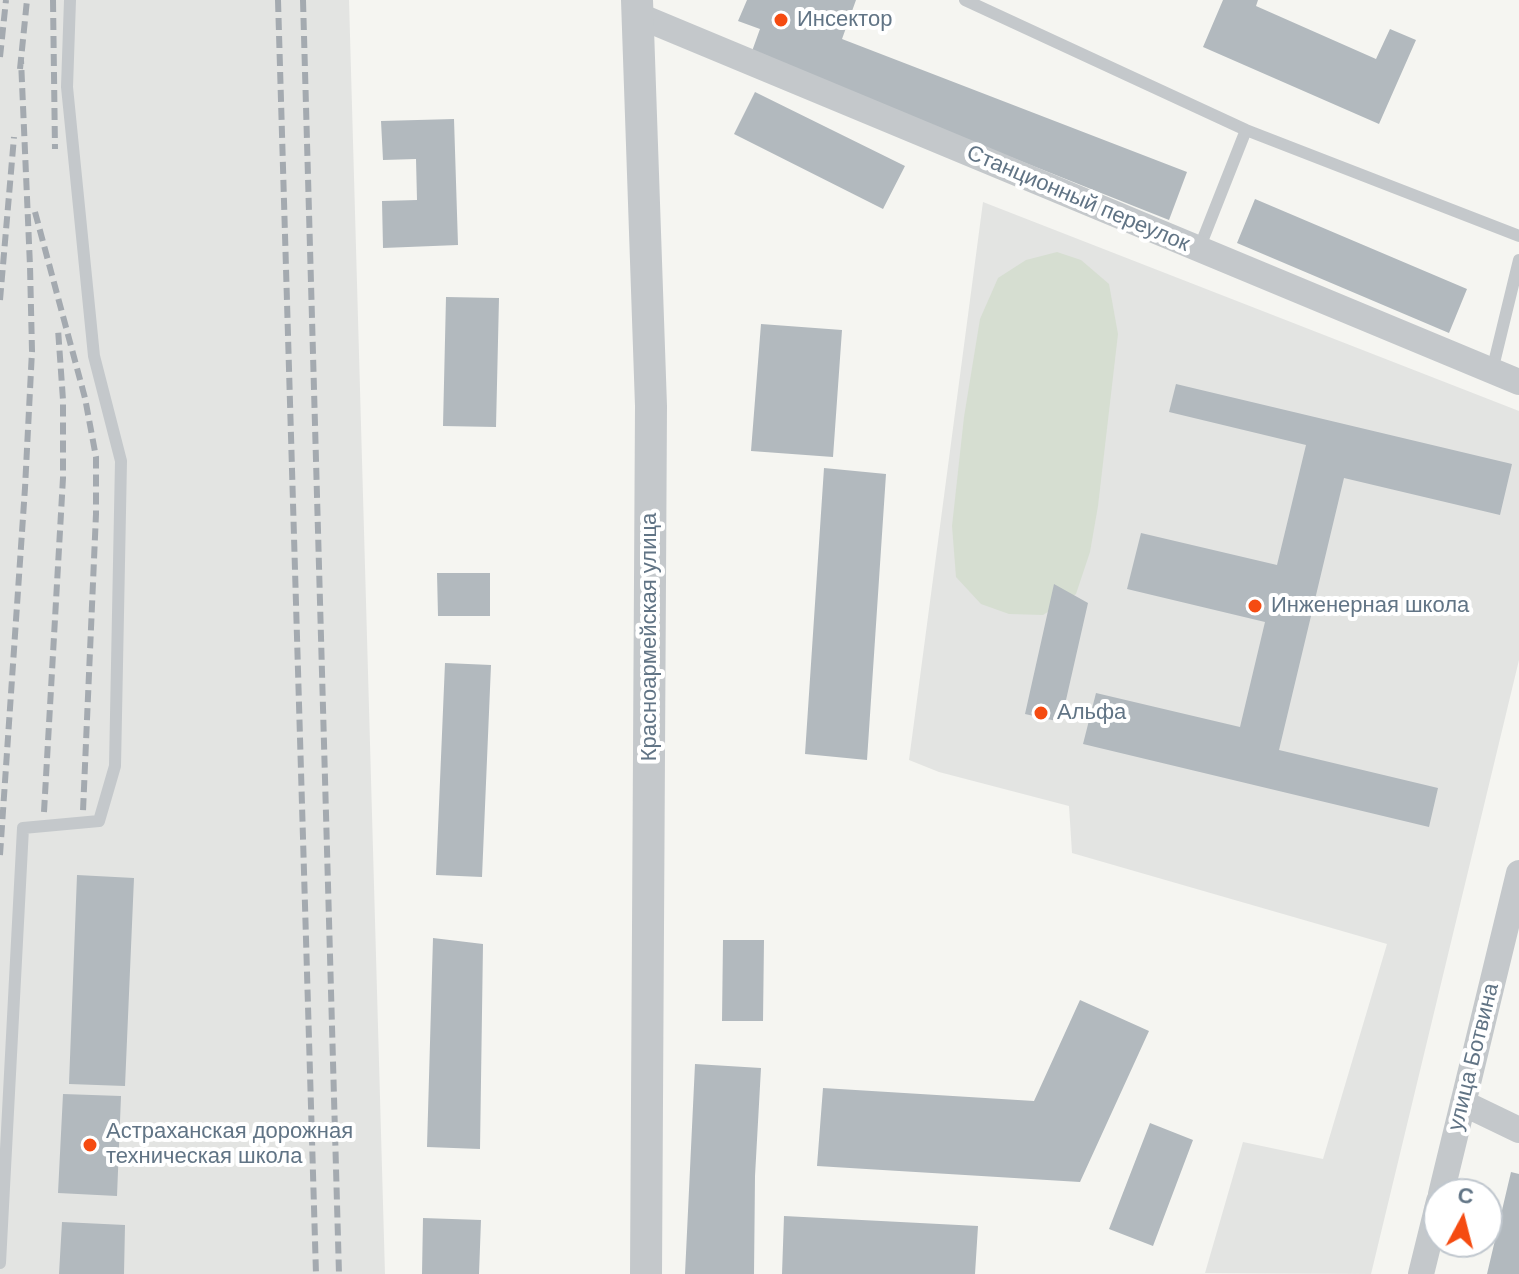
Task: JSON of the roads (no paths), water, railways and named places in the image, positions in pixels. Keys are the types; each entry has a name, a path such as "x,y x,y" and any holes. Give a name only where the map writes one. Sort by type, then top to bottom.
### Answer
{"street":[{"name":"Станционный переулок","path":"637,8 1199,249 1519,382"},
{"name":"Красноармейская улица","path":"637,8 651,406 646,1274"},
{"name":"улица Ботвина","path":"1445,1178 1519,873"},
{"path":"1463,1103 1519,1130"}],"lane":[{"path":"0,1263 23,828 99,821 115,766 121,461 94,356 67,87 70,0"},
{"path":"965,0 1246,130 1519,236"},
{"path":"1199,249 1246,130"},
{"path":"1492,371 1519,260"}],"railway":[{"path":"0,57 6,0"},
{"path":"20,69 27,0"},
{"path":"53,0 55,149"},
{"path":"278,0 316,1274"},
{"path":"303,0 339,1274"},
{"path":"0,855 32,351 21,60"},
{"path":"0,300 14,137"},
{"path":"35,212 85,398 96,457 83,811"},
{"path":"44,812 63,478 63,400 58,329"}],"place":[{"name":"Инсектор","path":"781,20"},
{"name":"Инженерная школа","path":"1255,606"},
{"name":"Альфа","path":"1041,713"},
{"name":"Астраханская дорожная техническая школа","path":"90,1145"}]}
